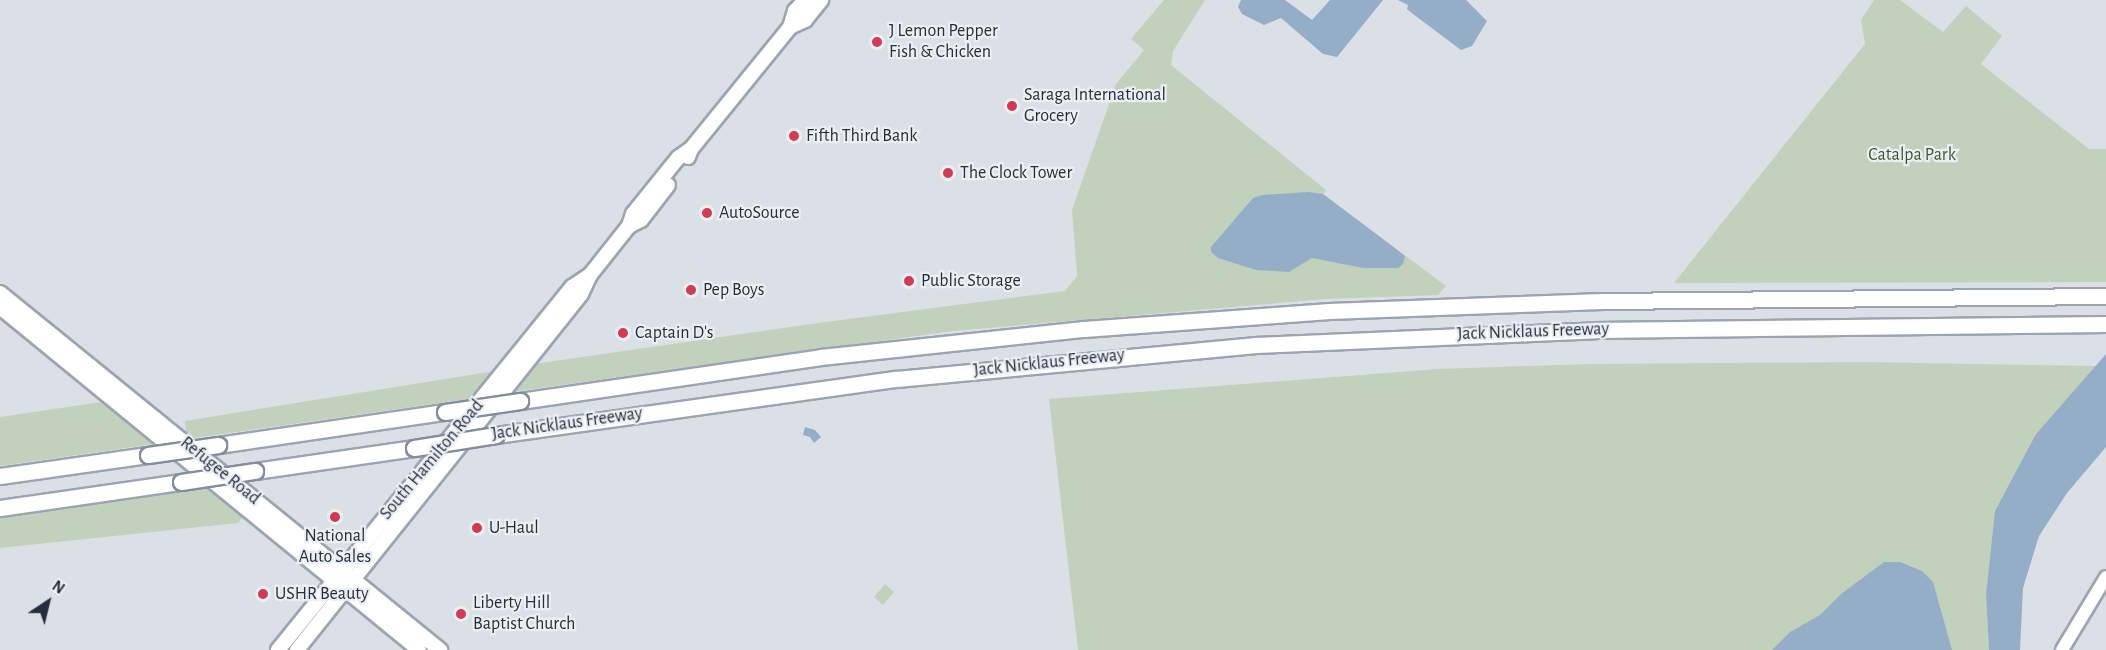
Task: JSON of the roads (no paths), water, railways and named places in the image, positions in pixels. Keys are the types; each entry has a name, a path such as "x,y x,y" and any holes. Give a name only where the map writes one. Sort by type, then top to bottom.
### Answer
{"highway":[{"name":"Jack Nicklaus Freeway","path":"0,476 821,357 1084,329 1294,313 1580,302 2106,296"},
{"name":"Jack Nicklaus Freeway","path":"0,508 495,435 918,376 1256,345 1544,331 2106,324"}],"main road":[{"name":"South Hamilton Road","path":"297,650 581,294 590,275 629,226 641,220 685,163 690,150 790,27 795,11 805,0"},
{"name":"South Hamilton Road","path":"790,27 805,20 821,0"},
{"name":"South Hamilton Road","path":"278,650 572,287 590,275"},
{"name":"Refugee Road","path":"0,293 349,584 440,650"},
{"name":"Refugee Road","path":"0,307 338,575"},
{"name":"Refugee Road","path":"349,584 419,650"}],"street":[{"path":"2062,650 2106,577"}],"water":[{"path":"1241,0 1285,0 1312,20 1330,0 1383,0 1337,57 1323,54 1281,18 1264,25 1242,14 1238,7"},
{"path":"1398,0 1466,0 1487,21 1472,46 1461,50 1407,9 1408,5"},
{"path":"1308,192 1323,194 1396,249 1405,256 1403,264 1398,268 1363,268 1312,258 1289,272 1256,270 1218,258 1211,252 1211,247 1253,198 1262,195"},
{"path":"2106,354 2106,447 2067,493 2039,536 2023,588 2020,650 1989,650 1986,595 1995,511 2036,434"},
{"path":"805,427 815,430 821,437 814,443 810,437 803,435"},
{"path":"1884,562 1900,562 1922,571 1933,582 1952,650 1772,650 1790,632 1820,615 1841,594"}],"place":[{"name":"J Lemon Pepper Fish & Chicken","path":"877,42"},
{"name":"Saraga International Grocery","path":"1012,106"},
{"name":"Fifth Third Bank","path":"794,136"},
{"name":"The Clock Tower","path":"948,173"},
{"name":"AutoSource","path":"707,213"},
{"name":"Public Storage","path":"909,281"},
{"name":"Pep Boys","path":"691,290"},
{"name":"Captain D's","path":"623,333"},
{"name":"National Auto Sales","path":"335,517"},
{"name":"U-Haul","path":"477,528"},
{"name":"USHR Beauty","path":"263,594"},
{"name":"Liberty Hill Baptist Church","path":"461,614"}],"park label":[{"name":"Catalpa Park","path":"1912,155"}]}
